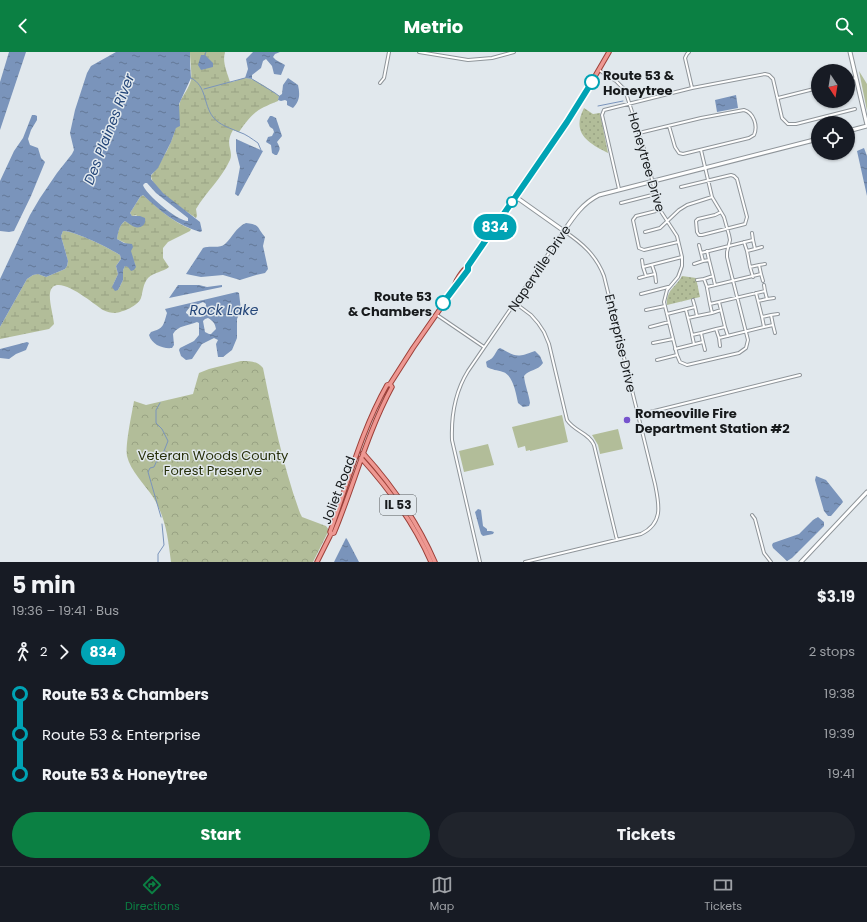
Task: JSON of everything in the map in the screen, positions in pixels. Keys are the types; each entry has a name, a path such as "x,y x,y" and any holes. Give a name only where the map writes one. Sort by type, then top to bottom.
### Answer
{"main road":[{"name":"Joliet Road","path":"331,534 330,532 358,452 377,405 387,385 390,384 436,314 454,288 456,288 468,270 468,266 576,109 609,52"},
{"name":"Joliet Road","path":"317,562 331,534 334,533 361,458 392,387 390,384"},
{"name":"IL 53","path":"358,452 363,454 403,502 425,540 435,562"},
{"name":"IL 53","path":"358,452 361,458 404,512 431,562"}],"street":[{"path":"380,83 384,78 388,52"},
{"path":"420,52 468,60 492,58 514,52"},
{"path":"689,52 685,58 692,88"},
{"path":"850,52 867,126 855,129"},
{"name":"Honeytree Drive","path":"599,70 621,85 625,90 639,133 660,210 676,233 679,241 682,257 680,274 676,281 669,287 665,296 665,306 677,355"},
{"path":"619,189 602,112 692,88 765,74 770,75 773,79 782,118 788,125 856,109"},
{"path":"778,98 811,90"},
{"path":"639,133 701,118 744,110 748,111 753,116 756,130 754,135 749,138 686,154 679,153 675,147 669,126"},
{"name":"Naperville Drive","path":"480,562 454,450 451,426 456,398 463,379 579,210 586,203 599,195 619,189 811,141"},
{"path":"657,360 677,355 680,362 688,365 739,353 743,351 747,345 746,332 727,257 730,240 721,212 712,197 701,150"},
{"path":"681,187 731,174 737,179 747,221 742,225 702,235 697,232 695,225 698,219 721,212"},
{"path":"621,203 656,194"},
{"name":"Enterprise Drive","path":"516,196 577,239 588,249 601,267 607,283 659,506 658,514 652,526 641,534 617,540"},
{"path":"645,232 660,228 679,210 687,205 712,197"},
{"path":"660,210 636,216 633,220 638,245 644,250 679,241"},
{"path":"752,233 755,249"},
{"path":"701,253 753,240"},
{"path":"744,242 753,277"},
{"path":"699,245 703,261"},
{"path":"747,251 762,247"},
{"path":"707,251 715,285"},
{"path":"643,267 682,257"},
{"path":"642,260 646,276"},
{"path":"694,264 709,260"},
{"path":"750,267 765,264"},
{"path":"652,265 656,282"},
{"path":"759,265 763,281"},
{"path":"639,278 655,274"},
{"path":"706,287 761,274"},
{"path":"697,280 713,276"},
{"path":"704,278 712,313"},
{"path":"764,285 767,299"},
{"path":"641,294 669,287"},
{"path":"710,304 765,291"},
{"path":"756,293 764,327"},
{"path":"758,301 774,298"},
{"path":"693,300 697,316"},
{"path":"719,302 728,336"},
{"path":"515,303 531,315 544,332 549,344 568,420 573,427 592,439 617,540 525,562"},
{"path":"646,310 665,306"},
{"path":"667,314 695,307"},
{"path":"686,310 694,344"},
{"path":"688,318 721,310"},
{"path":"436,314 484,348"},
{"path":"762,318 778,314"},
{"path":"771,315 775,333"},
{"path":"650,327 669,322"},
{"path":"719,338 773,325"},
{"path":"692,335 725,327"},
{"path":"716,329 720,346"},
{"path":"701,333 705,350"},
{"path":"653,343 673,338"},
{"path":"675,349 703,342"},
{"path":"638,415 800,375"},
{"path":"801,562 867,492"},
{"path":"752,515 755,518 764,553 771,562"}],"green space":[{"path":"190,52 225,52 224,63 230,82 243,78 253,80 279,96 278,101 256,112 239,132 233,130 229,140 231,153 230,160 223,173 196,209 196,218 163,193 157,187 151,176 169,146 176,126 180,102 191,80"},
{"path":"859,71 867,84 867,111"},
{"path":"584,108 593,114 600,113 608,153 588,141 581,131 579,124"},
{"path":"143,195 171,219 191,229 190,231 168,242 163,248 163,258 169,267 153,274 146,280 141,298 137,304 115,313 109,312 103,310 75,291 59,285 53,287 50,293 54,324 49,329 0,339 0,327 27,279 38,274 46,277 65,269 67,266 68,261 61,236 63,231 75,233 120,255 121,259 116,266 118,274 113,285 118,290 123,280 123,270 125,266 136,267 127,244 117,239 118,231 125,221 129,223 137,215 132,216 130,213 140,197"},
{"path":"682,276 696,278 700,297 667,305 670,292"},
{"name":"Veteran Woods County Forest Preserve","path":"241,361 250,361 263,368 283,459 302,517 326,526 329,530 313,562 171,562 164,520 153,497 134,472 127,456 127,444 134,401 146,405 193,394 199,373"},
{"path":"562,415 568,442 530,451 526,451 525,446 518,448 512,427"},
{"path":"618,429 623,449 600,454 598,445 592,435"},
{"path":"488,444 494,465 464,472 459,451"}],"water":[{"path":"9,52 26,52 0,130 0,82"},
{"name":"Des Plaines River","path":"116,52 190,52 191,78 179,104 180,126 176,128 158,168 151,175 151,179 163,193 200,222 202,231 200,232 184,226 162,212 143,195 140,197 130,213 132,216 140,216 145,218 144,224 141,227 133,227 125,221 120,227 117,239 124,243 132,244 133,247 131,251 136,267 131,271 125,266 123,270 123,280 118,290 115,291 112,287 118,274 116,266 121,259 120,255 75,233 63,231 61,236 68,261 67,266 65,269 46,277 38,274 27,279 0,327 0,279 30,215 40,198 74,150 70,133 75,110 87,73 91,66","holes":["147,183 156,193 188,218 188,221 177,217 156,201 145,189 143,185"]},
{"path":"253,52 280,52 275,54 273,57 285,65 281,75 274,74 272,66 266,59 263,61 261,68 252,75 252,79 245,78 248,69 246,59"},
{"path":"201,55 205,55 213,63 213,67 201,70 198,65"},
{"path":"288,78 298,85 299,88 298,100 293,108 287,105 287,101 278,100 279,96 282,94 283,85"},
{"path":"736,95 738,108 717,112 715,100"},
{"path":"32,115 37,116 37,120 28,139 30,145 38,148 41,158 45,162 14,231 0,231 0,181 14,151 23,138"},
{"path":"270,116 276,118 282,136 277,142 280,148 277,155 272,153 271,145 266,142 268,137 272,136 274,132 267,121"},
{"path":"236,139 263,151 238,196 235,194 240,167 236,151"},
{"path":"864,148 867,156 867,196 857,151"},
{"path":"246,223 258,227 265,237 263,246 268,269 265,273 240,280 223,275 201,277 186,274 203,248 218,247 223,245 228,242 239,227"},
{"path":"178,285 199,285 207,287 222,285 222,287 169,298"},
{"name":"Rock Lake","path":"237,292 239,293 241,310 237,319 237,338 232,350 223,357 218,357 216,344 218,340 214,338 202,344 192,359 186,360 181,356 179,350 180,348 194,341 199,335 199,323 197,322 180,327 175,331 173,334 174,345 172,348 158,346 149,335 151,332 161,328 167,313 165,309","holes":["203,302 206,304 205,312 201,317 190,316 186,313 189,308","208,318 214,322 216,329 211,334 205,332 203,321"]},
{"path":"27,342 29,343 26,350 9,359 0,358 0,349"},
{"path":"500,348 517,356 535,351 540,356 543,363 541,366 528,372 524,376 530,403 529,406 523,407 518,403 512,380 506,374 487,367 486,362 492,358"},
{"path":"816,476 826,480 843,502 831,516 828,516 824,511 815,480"},
{"path":"478,509 481,510 483,526 487,529 487,531 494,532 493,534 483,536 481,534 475,512"},
{"path":"818,517 824,522 824,526 792,558 787,561 773,548 773,543 799,534"},
{"path":"346,538 347,539 359,562 334,562"}],"waterway":[{"path":"191,78 200,86 210,112 215,120 251,138 258,143 261,150"},
{"path":"204,89 245,78"},
{"path":"252,79 279,96"},
{"path":"598,106 623,101"},
{"path":"160,403 156,410 156,423 162,429 168,441 164,451 158,458 154,467 150,468 148,472 161,517"},
{"path":"158,562 158,554 164,545 162,524"}],"bus line":[{"name":"834","path":"443,303 454,288 456,288 468,270 468,266 567,122 592,82"}],"place":[{"name":"Route 53 & Honeytree","path":"592,82"},
{"name":"Route 53 & Chambers","path":"443,303"},
{"name":"Romeoville Fire Department Station #2","path":"627,420"}]}
